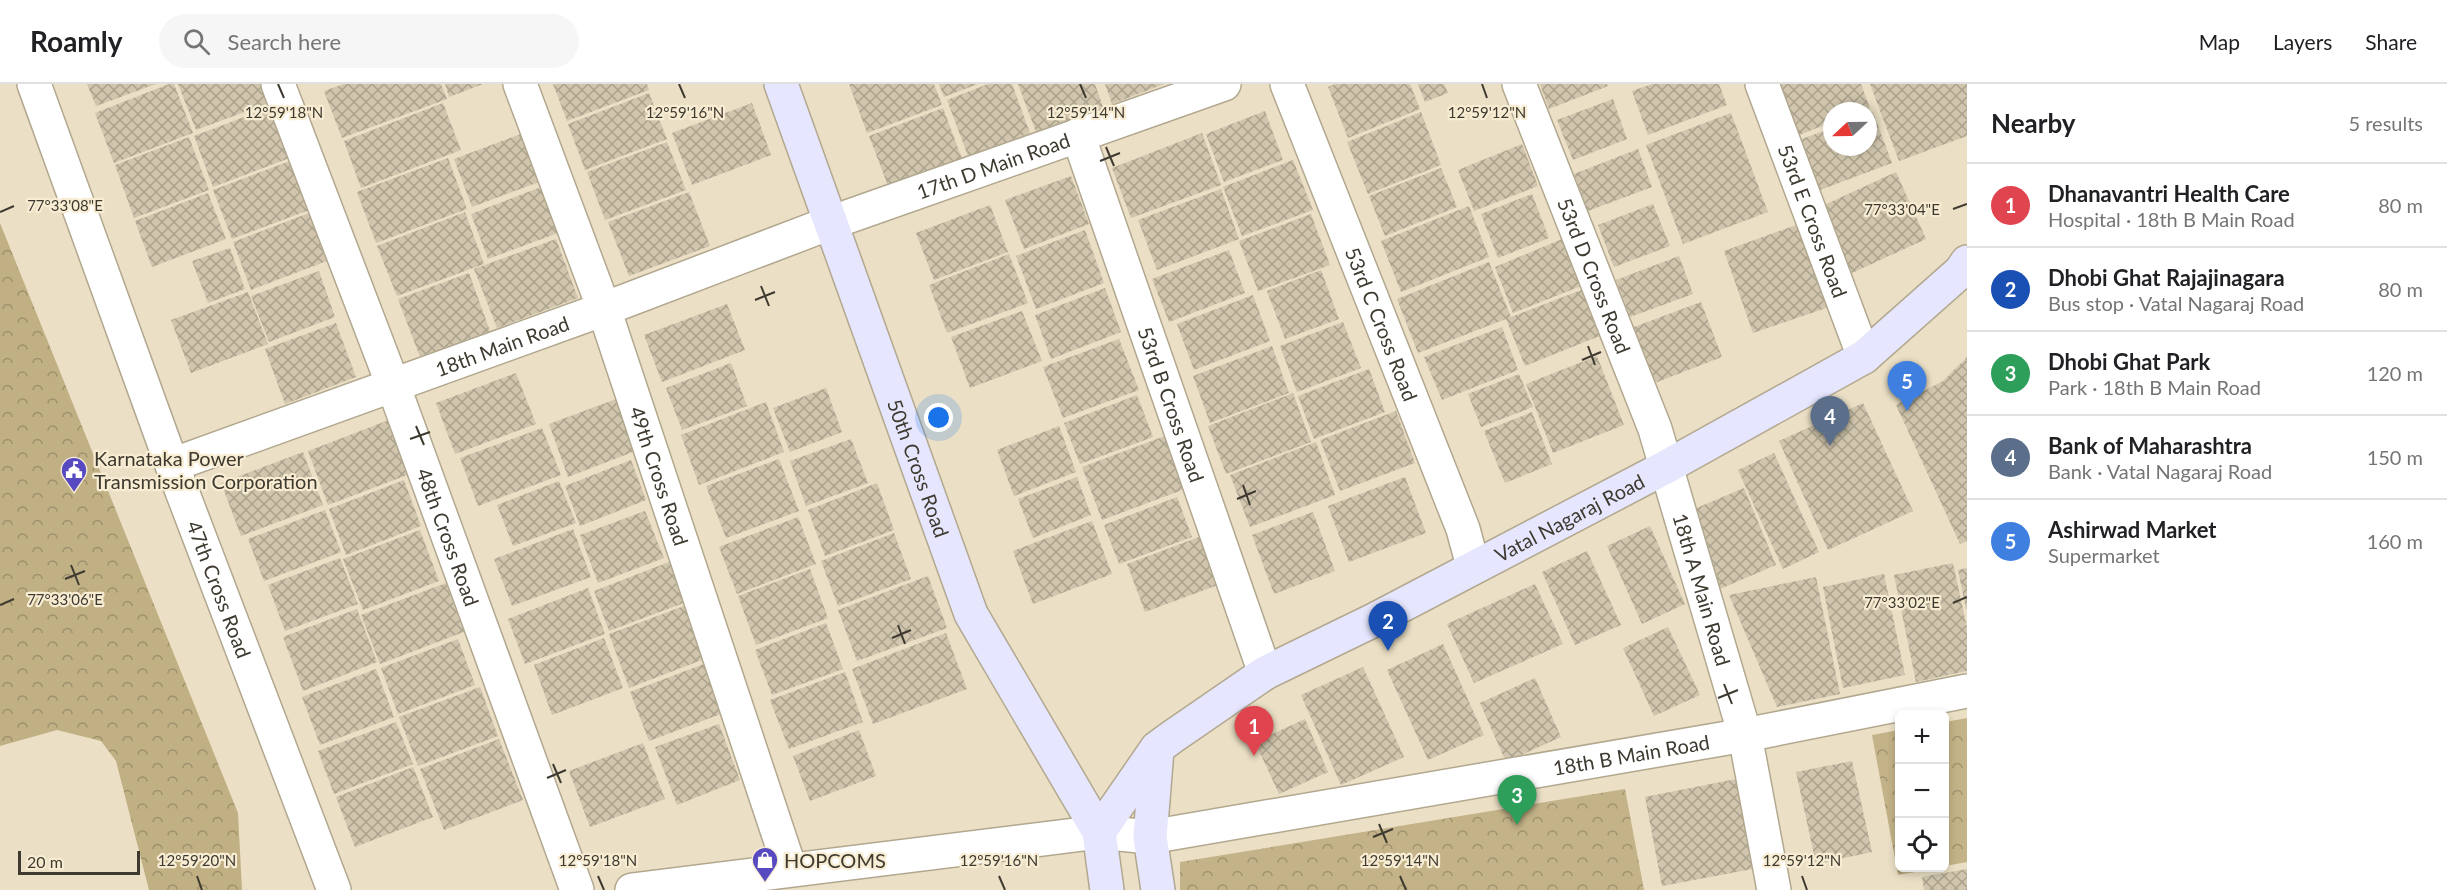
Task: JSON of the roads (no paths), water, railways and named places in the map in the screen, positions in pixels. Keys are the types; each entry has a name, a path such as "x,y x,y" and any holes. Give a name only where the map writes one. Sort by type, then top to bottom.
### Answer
{"main road":[{"name":"50th Cross Road","path":"781,84 971,614 1099,832"},
{"name":"Vatal Nagaraj Road","path":"1099,832 1157,748 1265,673 1372,621 1473,566 1666,467 1864,357 1965,269"},
{"path":"1157,748 1150,837 1158,890"},
{"path":"1099,832 1107,890"}],"street":[{"name":"47th Cross Road","path":"34,84 171,465 334,890"},
{"name":"48th Cross Road","path":"278,84 393,385 577,890"},
{"name":"49th Cross Road","path":"520,84 604,309 790,869"},
{"name":"17th D Main Road","path":"830,223 1224,84"},
{"name":"53rd C Cross Road","path":"1287,84 1463,529 1473,566"},
{"name":"53rd D Cross Road","path":"1519,84 1655,429 1666,467"},
{"name":"53rd E Cross Road","path":"1762,84 1864,357"},
{"name":"53rd B Cross Road","path":"1078,135 1265,673"},
{"name":"18th Main Road","path":"171,465 604,309 830,223"},
{"name":"18th A Main Road","path":"1666,467 1744,735 1774,890"},
{"name":"18th B Main Road","path":"632,890 1099,832 1150,837 1744,735 1967,691"}],"place":[{"name":"Ashirwad Market","path":"1907,411"},
{"name":"Bank of Maharashtra","path":"1830,446"},
{"name":"Karnataka Power Transmission Corporation","path":"74,493"},
{"name":"Dhobi Ghat Rajajinagara","path":"1388,651"},
{"name":"Dhanavantri Health Care","path":"1254,756"},
{"name":"Dhobi Ghat Park","path":"1517,825"},
{"name":"HOPCOMS","path":"765,883"}]}
